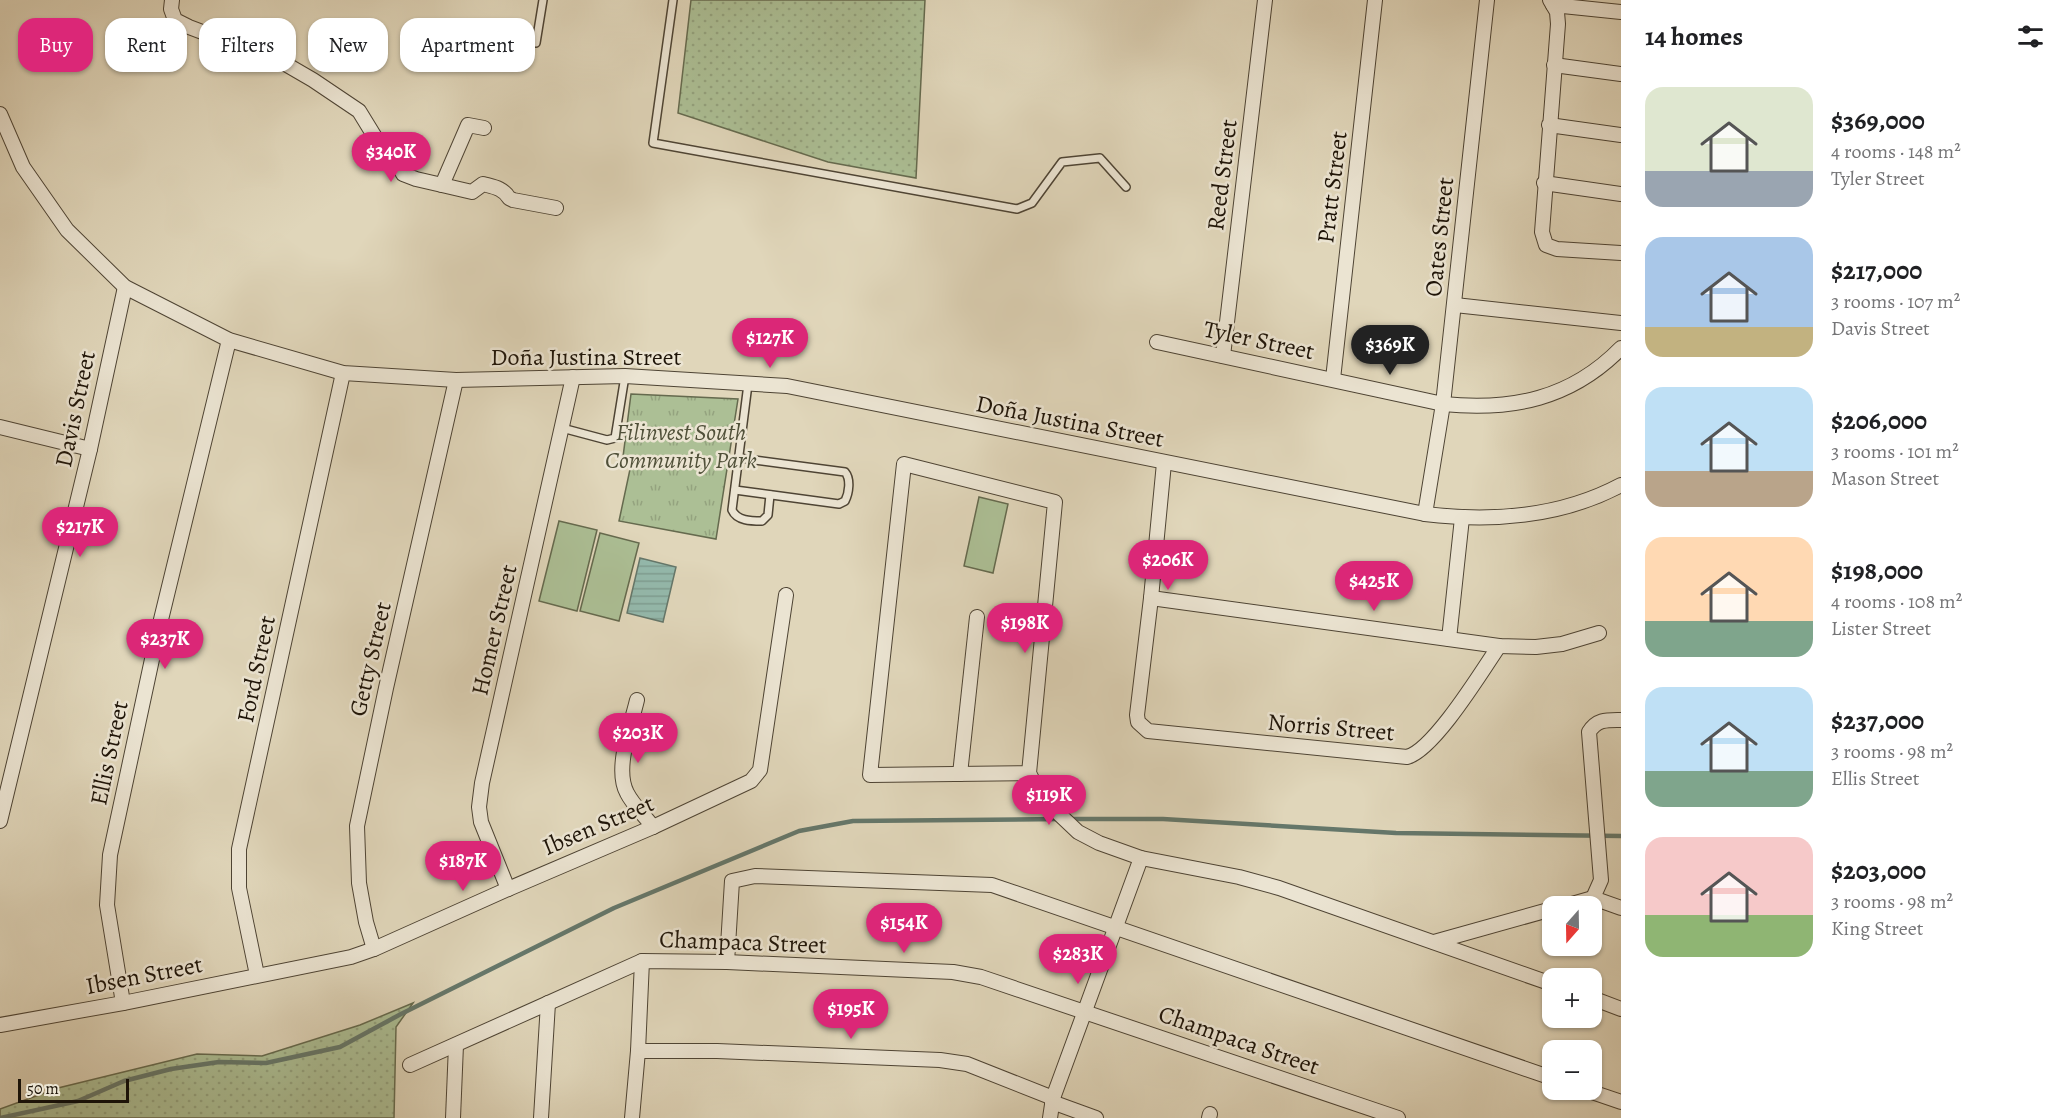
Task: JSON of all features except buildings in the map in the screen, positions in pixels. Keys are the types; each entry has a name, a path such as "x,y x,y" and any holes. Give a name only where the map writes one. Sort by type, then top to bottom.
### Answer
{"street":[{"path":"172,0 171,9 175,20 282,62 359,111 378,142 394,153 404,174 472,192 483,184 506,192 508,198 513,200 556,208"},
{"name":"Reed Street","path":"1223,356 1265,0"},
{"name":"Pratt Street","path":"1333,379 1375,0"},
{"name":"Oates Street","path":"1425,514 1443,404 1455,305 1487,0"},
{"path":"1552,2 1614,8"},
{"path":"1552,2 1557,12 1558,24 1542,232 1546,245 1557,249 1621,253"},
{"path":"1554,65 1621,74"},
{"name":"Doña Justina Street","path":"0,114 23,167 67,230 125,287 229,340 343,373 456,380 625,376 787,386 1164,463 1425,514 1462,518 1499,518 1552,510 1598,496 1621,485"},
{"path":"1549,124 1621,135"},
{"path":"442,185 468,125 484,128"},
{"path":"1544,183 1621,194"},
{"name":"Davis Street","path":"0,820 90,449 125,287"},
{"path":"1455,305 1621,323"},
{"name":"Ellis Street","path":"123,1003 107,905 110,855 157,636 229,340"},
{"name":"Tyler Street","path":"1157,342 1443,404 1471,407 1499,406 1536,399 1556,392 1584,378 1621,348"},
{"name":"Ford Street","path":"257,975 238,888 239,849 343,373"},
{"name":"Homer Street","path":"508,889 481,822 479,807 482,783 573,377"},
{"name":"Getty Street","path":"374,949 366,922 359,883 357,826 456,380"},
{"path":"0,428 90,449"},
{"path":"1164,463 1151,597 1499,646 1536,647 1562,644 1599,633"},
{"path":"1029,773 870,775 904,464 1055,502 1029,773 1041,797 1078,832 1099,843 1141,858 1239,877 1279,888 1542,980"},
{"path":"1449,639 1462,518"},
{"name":"Ibsen Street","path":"0,1025 351,957 653,827 751,781 758,775 786,595"},
{"name":"Norris Street","path":"1151,597 1137,716 1142,727 1155,733 1407,757 1420,752 1449,719 1499,646"},
{"path":"960,774 977,617"},
{"path":"637,700 623,758 622,777 627,793 653,827"},
{"path":"1594,896 1601,880 1589,732 1593,725 1602,720 1621,720"},
{"path":"1050,1118 1052,1100 1141,858"},
{"path":"727,962 732,881 755,876 992,885 1542,1075"},
{"path":"1602,902 1621,909"},
{"path":"1434,942 1542,912"},
{"path":"632,1118 642,961"},
{"name":"Champaca Street","path":"410,1065 642,961 727,962 953,972 981,977 1398,1118"},
{"path":"1602,1002 1621,1009"},
{"path":"541,1118 548,1003"},
{"path":"453,1118 456,1046"},
{"path":"638,1051 717,1051 940,1060 967,1064 1096,1118"},
{"path":"1602,1096 1621,1102"}],"lane":[{"path":"536,43 543,0"},
{"path":"673,0 653,143 1017,209 1032,202 1062,162 1100,158 1126,187"},
{"path":"562,428 607,440 615,438 625,376"},
{"path":"748,384 732,510 739,519 759,521 766,519 770,495"},
{"path":"735,490 842,503 847,497 849,477 845,472 739,458"}],"green space":[{"path":"691,0 925,0 916,178 828,162 678,113"},
{"name":"Filinvest South Community Park","path":"631,394 738,399 716,539 619,521 632,460 623,457"},
{"path":"979,497 1008,504 993,573 964,566"},
{"path":"559,521 597,530 577,611 539,601"},
{"path":"600,533 639,543 619,621 580,611"},
{"path":"413,1003 396,1027 394,1118 0,1118 0,1109 58,1088 197,1054 262,1056 360,1025"}],"water":[{"path":"640,558 676,567 663,622 627,613"}],"waterway":[{"path":"0,1118 78,1101 124,1081 171,1069 219,1062 266,1063 340,1047 401,1014 614,908 799,831 853,821 1061,819"},
{"path":"1069,819 1163,819 1396,833 1621,836"}]}
